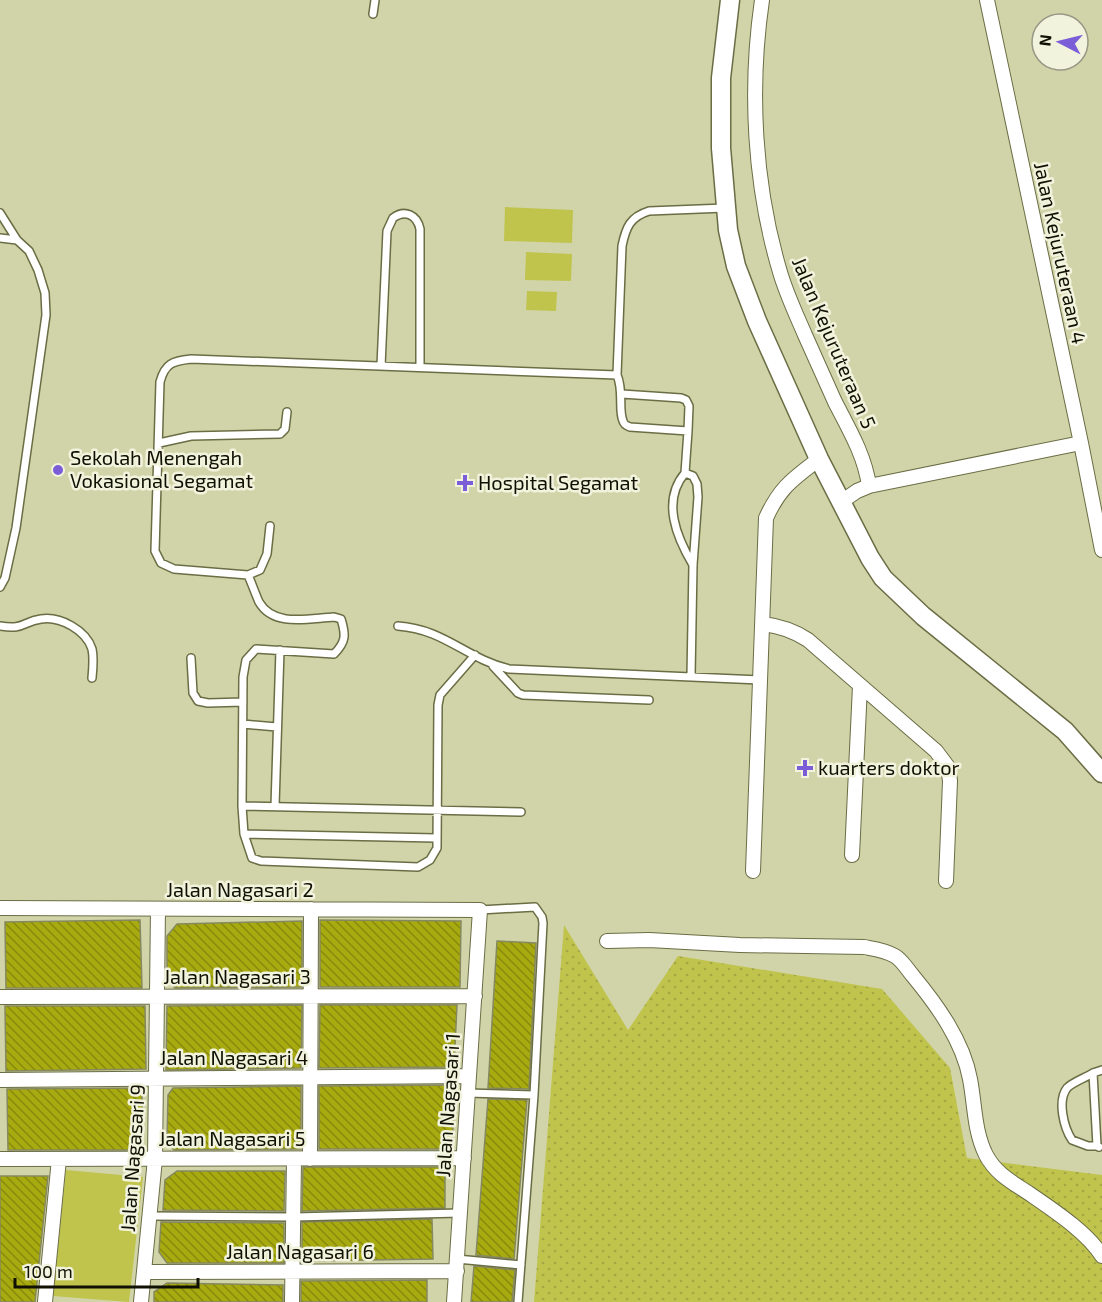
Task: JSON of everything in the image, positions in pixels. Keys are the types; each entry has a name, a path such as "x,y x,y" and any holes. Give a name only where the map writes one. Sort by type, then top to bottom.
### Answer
{"street":[{"path":"730,0 721,78 724,208 736,266 746,295 819,459 870,558 892,586 923,616 1065,731 1102,773"},
{"name":"Jalan Kejuruteraan 5","path":"762,0 756,45 757,130 770,234 780,273 793,309 855,440 869,486"},
{"name":"Jalan Kejuruteraan 4","path":"987,0 1102,550"},
{"path":"841,502 869,486 1081,442"},
{"path":"753,871 766,518 775,498 791,480 819,459"},
{"path":"763,624 794,631 825,654 936,751 948,767 950,796 946,880"},
{"path":"852,855 860,686"},
{"name":"Jalan Nagasari 2","path":"0,908 480,910"},
{"name":"Jalan Nagasari 9","path":"141,1302 155,1159 158,1078 158,909"},
{"path":"310,1159 311,909"},
{"name":"Jalan Nagasari 1","path":"454,1302 480,910"},
{"path":"607,941 649,940 740,945 864,947 883,950 897,957 937,1008 952,1032 970,1078 980,1142 993,1167 1007,1180 1066,1220 1098,1249 1102,1256"},
{"name":"Jalan Nagasari 3","path":"0,997 475,996"},
{"name":"Jalan Nagasari 4","path":"0,1080 469,1076"},
{"name":"Jalan Nagasari 5","path":"0,1159 464,1158"},
{"path":"45,1302 59,1159"},
{"path":"292,1302 294,1159"},
{"name":"Jalan Nagasari 6","path":"144,1272 293,1272 457,1265"}],"lane":[{"path":"373,14 375,0"},
{"path":"688,431 630,428 622,419 622,394 617,375 622,246 625,230 638,214 649,211 724,208"},
{"path":"0,213 17,240 29,251 38,270 45,293 46,315 16,528 5,578 0,587"},
{"path":"381,366 387,231 393,218 404,213 416,219 420,229 420,367"},
{"path":"0,238 17,240"},
{"path":"270,526 267,554 260,570 248,575 174,568 160,563 155,551 160,382 163,372 170,364 179,360 191,359 617,375"},
{"path":"622,394 687,400 689,406 685,473 676,489 673,519 679,541 693,565"},
{"path":"159,443 191,436 280,434 285,429 287,412"},
{"path":"685,473 693,476 697,484 691,676"},
{"path":"248,575 260,604 273,616 286,619 334,617 341,619 346,634 344,644 334,654 256,649 246,660 243,677 242,806 244,834 252,858 261,861 418,867 430,860 437,848 438,705 440,695 476,655"},
{"path":"0,626 22,627 44,619 55,619 72,626 81,633 91,647 92,678"},
{"path":"398,626 414,627 441,636 476,655 492,665 518,693 523,695 649,700"},
{"path":"275,806 280,650"},
{"path":"191,658 193,693 198,701 243,702"},
{"path":"492,665 525,670 760,680"},
{"path":"243,724 278,727"},
{"path":"242,806 521,812"},
{"path":"244,834 436,838"},
{"path":"480,910 529,906 535,907 542,917 534,1095 518,1302"},
{"path":"1093,1073 1100,1147 1088,1146 1072,1140 1066,1128 1063,1096 1067,1089 1093,1073 1102,1070"},
{"path":"468,1093 534,1095"},
{"path":"150,1216 294,1217 460,1213"},
{"path":"457,1265 521,1265"}],"shaded area":[{"path":"505,207 573,210 572,243 504,241"},
{"path":"526,252 572,254 571,281 525,280"},
{"path":"527,291 557,292 556,311 526,310"},
{"path":"564,925 628,1030 678,956 882,989 950,1068 967,1158 1102,1175 1102,1302 534,1302"},
{"path":"66,1170 143,1177 129,1302 53,1296"}],"building":[{"path":"140,920 142,988 6,988 5,922"},
{"path":"320,920 461,921 460,987 320,987"},
{"path":"302,921 302,987 175,988 167,979 167,936 177,924"},
{"path":"497,941 536,943 529,1089 488,1088"},
{"path":"302,1005 301,1068 166,1070 167,1006"},
{"path":"320,1005 457,1005 454,1067 319,1068"},
{"path":"5,1006 145,1006 146,1069 6,1071"},
{"path":"455,1085 452,1149 319,1149 319,1086"},
{"path":"301,1086 301,1149 174,1150 167,1142 168,1095 173,1088"},
{"path":"142,1088 142,1150 8,1150 7,1089"},
{"path":"488,1099 527,1100 514,1259 476,1255"},
{"path":"303,1167 445,1167 445,1208 302,1211"},
{"path":"177,1171 285,1171 284,1211 163,1210 165,1180"},
{"path":"0,1176 48,1176 35,1302 0,1302"},
{"path":"432,1219 433,1259 302,1261 302,1222"},
{"path":"161,1222 284,1223 284,1263 167,1263 159,1252"},
{"path":"474,1266 515,1270 512,1302 471,1302"},
{"path":"427,1280 427,1302 301,1302 301,1281"},
{"path":"167,1283 283,1285 283,1302 154,1302 154,1292"}],"place":[{"name":"Sekolah Menengah Vokasional Segamat","path":"58,470"},
{"name":"Hospital Segamat","path":"465,483"},
{"name":"kuarters doktor","path":"805,768"}]}
